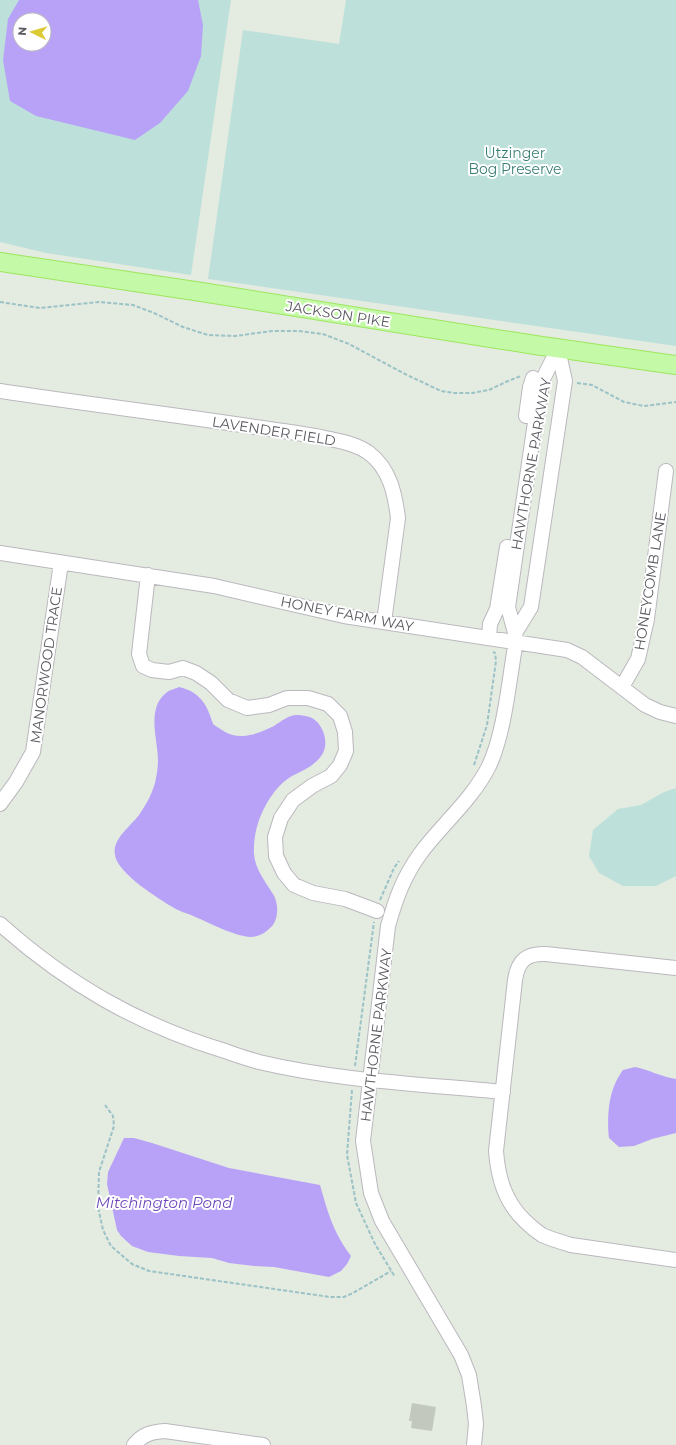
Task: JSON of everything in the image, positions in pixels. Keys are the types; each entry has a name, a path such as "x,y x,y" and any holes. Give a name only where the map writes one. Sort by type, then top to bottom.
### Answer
{"main road":[{"name":"JACKSON PIKE","path":"0,262 194,291 558,349 676,365"}],"street":[{"name":"HAWTHORNE PARKWAY","path":"474,1445 476,1424 474,1406 468,1375 461,1355 382,1221 371,1193 363,1141 388,926 397,896 407,875 420,854 473,792 489,766 498,742 516,637 531,607 565,381 558,349"},
{"name":"HAWTHORNE PARKWAY","path":"516,637 508,607 542,379 558,349"},
{"path":"488,638 490,624 497,609 530,387 533,378"},
{"name":"LAVENDER FIELD","path":"0,391 69,402 298,433 352,444 369,453 379,463 392,485 396,500 398,518 384,622"},
{"name":"HONEYCOMB LANE","path":"622,688 638,659 647,619 666,471"},
{"name":"HONEY FARM WAY","path":"0,553 214,586 344,616 488,638 516,637 567,650 582,657 645,705 660,712 676,716"},
{"name":"MANORWOOD TRACE","path":"0,804 16,782 33,752 61,563"},
{"path":"148,575 139,654 143,666 152,670 169,672 183,668 196,673 211,683 228,700 247,708 269,705 287,698 308,698 328,704 340,716 345,732 346,750 340,765 331,776 312,786 294,800 281,818 275,837 276,856 284,874 294,885 313,893 345,899 377,911"},
{"path":"0,924 56,970 102,1000 151,1024 204,1045 259,1062 354,1078 503,1092"},
{"path":"676,968 542,954 530,955 519,965 515,976 496,1151 498,1174 513,1208 541,1234 572,1245 676,1260"},
{"path":"134,1445 139,1439 151,1432 164,1431 263,1445"}],"path":[{"path":"0,302 40,308 99,302 133,305 154,313 182,327 208,335 235,336 272,331 298,331 323,334 349,344 405,374 441,391 454,393 472,393 490,390 508,381 523,376 533,378"},
{"path":"565,381 592,385 624,402 644,406 676,402"},
{"path":"474,768 486,725 496,661 495,652 488,651 488,638"},
{"path":"395,1277 375,1244 356,1203 347,1155 354,1078 364,996 377,911 394,868 402,857"},
{"path":"105,1105 114,1116 114,1126 99,1172 98,1207 103,1230 111,1246 132,1264 149,1271 330,1297 344,1297 391,1271"}],"green space":[{"path":"0,0 231,0 191,275 46,253 0,242"},
{"name":"Utzinger Bog Preserve","path":"346,0 676,0 676,346 208,279 243,30 339,44"},
{"path":"676,788 676,876 656,886 623,886 599,873 589,856 593,830 618,809 641,805 664,792"}],"water":[{"path":"19,0 198,0 203,25 201,56 188,91 160,123 135,140 36,116 10,101 3,60 8,19 12,12 12,52 52,52 52,12 12,12"},
{"path":"179,687 192,692 202,700 208,710 213,724 230,734 243,736 255,734 274,726 288,717 297,715 312,718 319,724 324,734 325,749 320,757 310,766 290,777 278,788 266,804 260,818 255,839 254,854 256,865 275,898 277,912 273,925 266,932 256,936 251,937 236,934 174,908 140,885 123,870 117,862 115,855 116,844 122,834 142,811 155,783 158,760 154,725 156,707 166,693"},
{"path":"635,1067 676,1079 676,1133 652,1139 634,1146 619,1147 609,1138 609,1103 616,1082 623,1070"},
{"name":"Mitchington Pond","path":"124,1138 134,1138 152,1143 229,1168 320,1185 335,1230 351,1256 347,1264 341,1271 329,1277 274,1267 229,1263 212,1258 148,1252 132,1246 117,1230 107,1184 108,1172"}],"building":[{"path":"412,1403 436,1407 432,1431 411,1428 412,1421 409,1421"}]}
